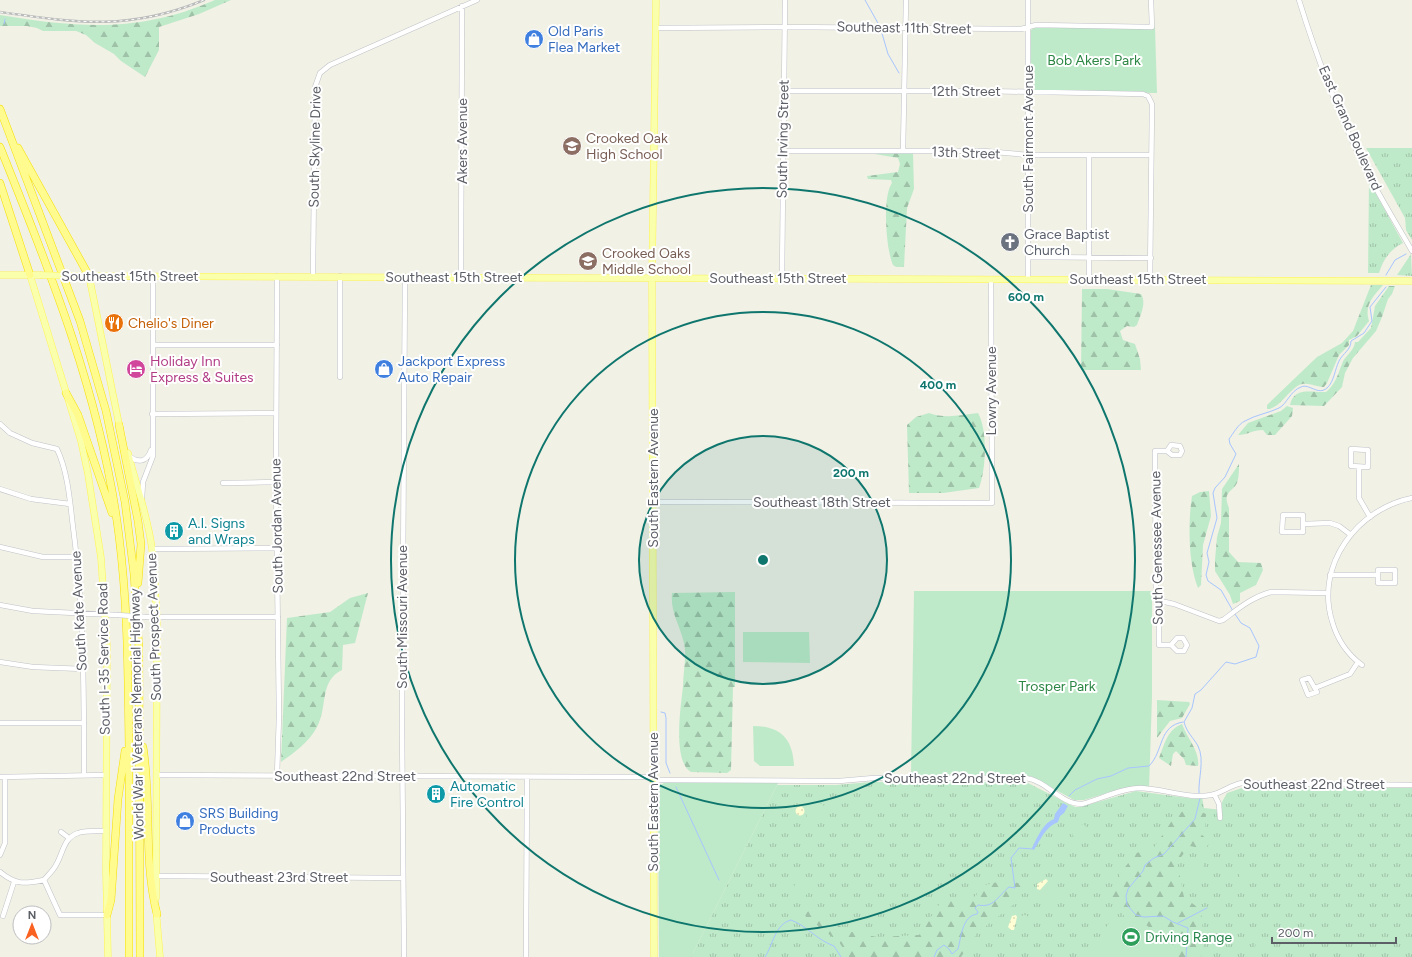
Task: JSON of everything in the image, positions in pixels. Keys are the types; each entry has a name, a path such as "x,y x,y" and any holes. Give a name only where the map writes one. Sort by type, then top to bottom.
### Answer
{"highway":[{"name":"World War I Veterans Memorial Highway","path":"0,109 80,321 106,411 126,508 137,607 140,957"},
{"path":"8,131 89,276"},
{"name":"World War I Veterans Memorial Highway","path":"0,146 59,298 78,352 99,430 119,534 128,631 129,957"},
{"path":"0,183 30,275"},
{"path":"66,393 78,415 119,534"},
{"path":"119,426 135,500 141,544 137,607"},
{"path":"107,915 111,900 118,799 128,723"},
{"path":"139,724 147,773 151,894 157,914"}],"main road":[{"name":"South Eastern Avenue","path":"654,957 652,279 656,0"},
{"name":"Southeast 15th Street","path":"0,275 404,276 652,279 782,278 1412,281"},
{"name":"South I-35 Service Road","path":"30,275 81,441 97,525 106,614 108,681 106,775 108,957"},
{"path":"89,276 119,426 138,493 142,500"},
{"name":"South Prospect Avenue","path":"142,500 152,549 156,617 155,876 160,957"}],"street":[{"name":"South Skyline Drive","path":"313,276 315,87 318,75 330,65 477,0"},
{"name":"South Irving Street","path":"782,278 782,151 785,0"},
{"path":"904,151 906,0"},
{"name":"South Fairmont Avenue","path":"1028,0 1028,279"},
{"name":"Southeast 11th Street","path":"655,28 785,27 1021,29 1036,25 1152,27 1151,0"},
{"name":"East Grand Boulevard","path":"1299,0 1320,64 1351,138 1373,182 1412,251"},
{"name":"Akers Avenue","path":"461,277 462,6"},
{"name":"12th Street","path":"783,91 1144,94 1148,96 1152,104 1151,155"},
{"name":"13th Street","path":"782,151 984,152 1028,155 1151,155"},
{"path":"1089,279 1090,155"},
{"path":"1150,280 1151,155"},
{"path":"1028,257 1089,256 1151,258"},
{"name":"South Prospect Avenue","path":"142,500 143,482 152,460 153,276"},
{"name":"South Jordan Avenue","path":"276,776 279,732 276,482 277,276"},
{"path":"340,276 340,377"},
{"name":"South Missouri Avenue","path":"404,276 402,475 402,878 404,957"},
{"name":"Lowry Avenue","path":"990,279 992,503"},
{"path":"153,345 277,345"},
{"path":"152,414 276,413"},
{"name":"South Kate Avenue","path":"0,424 10,433 32,443 57,449 62,458 77,557 82,612 84,776"},
{"path":"128,455 134,460 144,460 152,448"},
{"path":"1351,450 1368,450 1368,467 1359,467 1351,466 1351,450"},
{"name":"South Genessee Avenue","path":"1167,451 1155,451 1156,600 1159,613 1159,645 1171,645"},
{"path":"1359,467 1359,498 1370,517"},
{"path":"223,483 276,482"},
{"path":"0,489 31,500 70,504"},
{"path":"1315,688 1350,674 1360,664 1345,648 1335,631 1329,608 1327,593 1330,575 1338,555 1350,535 1370,517 1386,507 1412,498"},
{"name":"Southeast 18th Street","path":"653,502 992,503"},
{"path":"1283,515 1303,515 1303,524 1303,532 1282,532 1283,515"},
{"path":"1303,524 1330,524 1339,526 1350,535"},
{"path":"0,547 43,557 77,557"},
{"path":"152,549 277,548"},
{"path":"1378,570 1395,570 1395,583 1378,583 1378,575 1378,570"},
{"path":"1330,575 1378,575"},
{"path":"1156,600 1174,604 1214,620 1223,620 1248,602 1271,592 1327,593"},
{"path":"0,605 33,611 82,612 156,617 278,617"},
{"path":"0,662 33,667 83,669"},
{"path":"0,723 84,723"},
{"path":"0,855 5,843 2,825 2,777 106,775"},
{"name":"Southeast 22nd Street","path":"156,775 527,777 838,782 874,778 1021,778 1032,779 1061,798 1069,802 1082,804 1126,790 1142,788 1205,795 1214,794 1234,784 1242,783 1412,785"},
{"path":"526,957 527,777"},
{"path":"1214,794 1219,804 1220,818"},
{"path":"0,872 14,882 27,883 44,880 56,865 65,843 69,838 78,832 106,831"},
{"path":"61,832 69,838"},
{"name":"Southeast 23rd Street","path":"155,876 402,878"},
{"path":"44,880 60,916 107,915"},
{"path":"3,916 14,882"}],"green space":[{"path":"215,0 231,0 199,14 159,27 159,50 145,77 121,61 114,54 95,43 86,35 76,31 43,31 27,26 0,26 0,15 56,23 83,25 135,23 187,11"},
{"name":"Bob Akers Park","path":"1037,26 1155,28 1157,93 1032,90 1030,86 1031,30"},
{"path":"1366,148 1412,148 1412,240 1406,230 1405,218"},
{"path":"913,153 914,189 907,208 904,267 896,267 893,265 888,248 886,211 887,199 892,183 891,180 868,179 867,176 898,172 900,164 898,158 875,154"},
{"path":"1369,181 1403,243 1394,248 1388,255 1379,273 1368,273"},
{"path":"1411,254 1412,276 1397,275"},
{"path":"1371,285 1383,285 1370,302 1368,310 1369,321 1357,336 1349,340 1349,345 1339,355 1324,387 1308,384 1299,385 1275,407 1267,409 1267,405 1317,357 1342,343 1353,331"},
{"path":"1389,286 1395,286 1388,299 1376,331 1353,358 1345,373 1342,387 1324,406 1290,405 1295,395 1299,393 1326,392 1332,386 1343,361 1353,349 1355,342 1358,342 1371,328 1375,306"},
{"path":"1082,289 1107,289 1141,294 1143,298 1143,305 1137,325 1134,327 1127,326 1120,331 1123,340 1135,344 1140,359 1141,370 1081,370"},
{"path":"1287,406 1293,408 1292,416 1275,435 1267,435 1263,430 1238,435 1248,423 1281,411"},
{"path":"929,413 947,416 978,413 985,440 983,471 979,488 943,493 909,493 907,425 916,417"},
{"path":"1239,464 1239,476 1237,483 1227,495 1229,508 1229,552 1238,562 1261,563 1263,570 1256,585 1240,593 1240,601 1233,604 1230,595 1215,571 1215,560 1217,537 1221,523 1222,489"},
{"path":"1209,491 1211,516 1203,545 1201,585 1198,588 1192,567 1190,542 1192,496 1200,492"},
{"name":"Trosper Park","path":"914,591 1152,591 1152,697 1149,789 1138,787 1124,788 1084,800 1074,800 1031,776 913,776 911,773"},
{"path":"735,592 735,687 733,687 731,770 727,773 691,772 685,766 681,757 679,732 685,653 684,643 672,606 672,593"},
{"path":"368,593 355,643 343,645 342,670 330,681 317,727 306,742 281,762 287,618 330,612 350,598"},
{"path":"743,632 809,632 810,663 743,662"},
{"path":"1157,700 1189,702 1190,704 1182,718 1170,721 1157,738"},
{"path":"1182,724 1197,755 1198,766 1186,765 1184,759 1176,751 1173,754 1171,766 1159,758 1170,733"},
{"path":"753,726 771,728 784,736 791,748 794,766 760,766 754,761"},
{"path":"666,782 778,783 691,957 659,957 658,789 660,785"},
{"path":"871,782 1026,782 1075,807 1080,807 1136,791 1195,799 1196,797 1202,797 1204,808 1222,810 1222,802 1227,793 1245,787 1412,788 1412,957 691,957 777,785 836,785"},
{"path":"814,803 823,804 825,809 811,819 807,817 806,813 809,807"},
{"path":"1190,807 1206,814 1205,827 1201,834 1210,842 1205,849 1190,846 1177,862 1184,897 1201,910 1204,943 1201,957 1173,957 1134,929 1111,899 1119,875 1136,853 1153,849 1175,816"},
{"path":"1080,824 1086,826 1088,832 1086,838 1080,840 1074,838 1072,832 1074,826"},
{"path":"1194,858 1201,861 1204,868 1201,875 1194,878 1187,875 1184,868 1187,861"},
{"path":"1248,868 1254,869 1256,876 1248,883 1241,882 1239,879 1240,873"},
{"path":"802,880 809,885 810,888 805,895 802,896 795,891 794,888 799,881"},
{"path":"1005,880 1022,884 1014,904 977,933 961,957 849,957 839,942 804,915 813,907 847,931 877,937 919,935 944,897 969,900 977,895 978,887"},
{"path":"1048,885 1054,885 1058,889 1058,895 1054,899 1048,899 1044,895 1044,889"},
{"name":"Driving Range","path":"1131,914 1176,947 1175,957 1086,957 1109,923"},
{"path":"1025,915 1029,917 1031,921 1028,930 1022,934 1018,930 1021,916"},
{"path":"1259,940 1265,940 1269,944 1269,950 1265,954 1259,954 1255,950 1255,944"}],"sand":[{"path":"798,807 802,807 804,811 802,815 798,815 796,813 796,809"},
{"path":"1046,879 1048,881 1040,890 1037,889 1037,884"},
{"path":"1016,915 1017,917 1014,930 1011,930 1008,927 1012,916"}],"water":[{"path":"1063,803 1068,806 1064,813 1060,816 1058,822 1047,830 1034,850 1032,848 1041,831 1050,821 1054,819 1055,814"}],"waterway":[{"path":"865,0 879,25"},
{"path":"4,24 5,19"},
{"path":"881,30 888,54 899,73"},
{"path":"1386,275 1395,260 1406,254"},
{"path":"1233,611 1221,590 1208,581 1206,575 1209,562 1207,553 1217,518 1213,493 1215,488 1225,477 1236,454 1230,444 1229,439 1242,422 1279,408 1297,389 1304,386 1320,391 1327,388 1333,379 1339,361 1350,347 1351,341 1364,333 1372,321 1370,307 1386,287"},
{"path":"1199,793 1201,763 1200,751 1184,722 1192,708 1195,694 1201,690 1226,662 1235,664 1256,657 1259,646 1250,628 1241,623 1235,614"},
{"path":"661,712 665,713 666,718 666,763 670,773"},
{"path":"1069,796 1075,790 1097,779 1111,776 1128,768 1149,766 1154,760 1162,740 1169,728 1175,724 1183,722"},
{"path":"676,787 719,880"},
{"path":"1186,957 1188,928 1163,916 1144,917 1136,915 1127,905 1126,896 1128,889 1143,871 1145,865 1154,858 1164,854 1195,819 1200,798"},
{"path":"934,957 937,950 944,945 952,954 958,949 965,923 968,919 977,914 978,912 975,908 978,905 988,905 995,901 1009,887 1015,888 1011,858 1019,848 1033,849"},
{"path":"1178,923 1207,908"},
{"path":"765,957 778,930 786,922 791,920 834,946 841,957"}],"railway":[{"path":"0,12 54,19 103,22 151,16 177,10 204,0"}],"place":[{"name":"Old Paris Flea Market","path":"534,39"},
{"name":"Crooked Oak High School","path":"572,146"},
{"name":"Grace Baptist Church","path":"1010,242"},
{"name":"Crooked Oaks Middle School","path":"588,261"},
{"name":"Chelio's Diner","path":"114,323"},
{"name":"Holiday Inn Express & Suites","path":"136,369"},
{"name":"Jackport Express Auto Repair","path":"384,369"},
{"name":"A.I. Signs and Wraps","path":"174,531"},
{"name":"Automatic Fire Control","path":"436,794"},
{"name":"SRS Building Products","path":"185,821"},
{"name":"Driving Range","path":"1131,937"}]}
